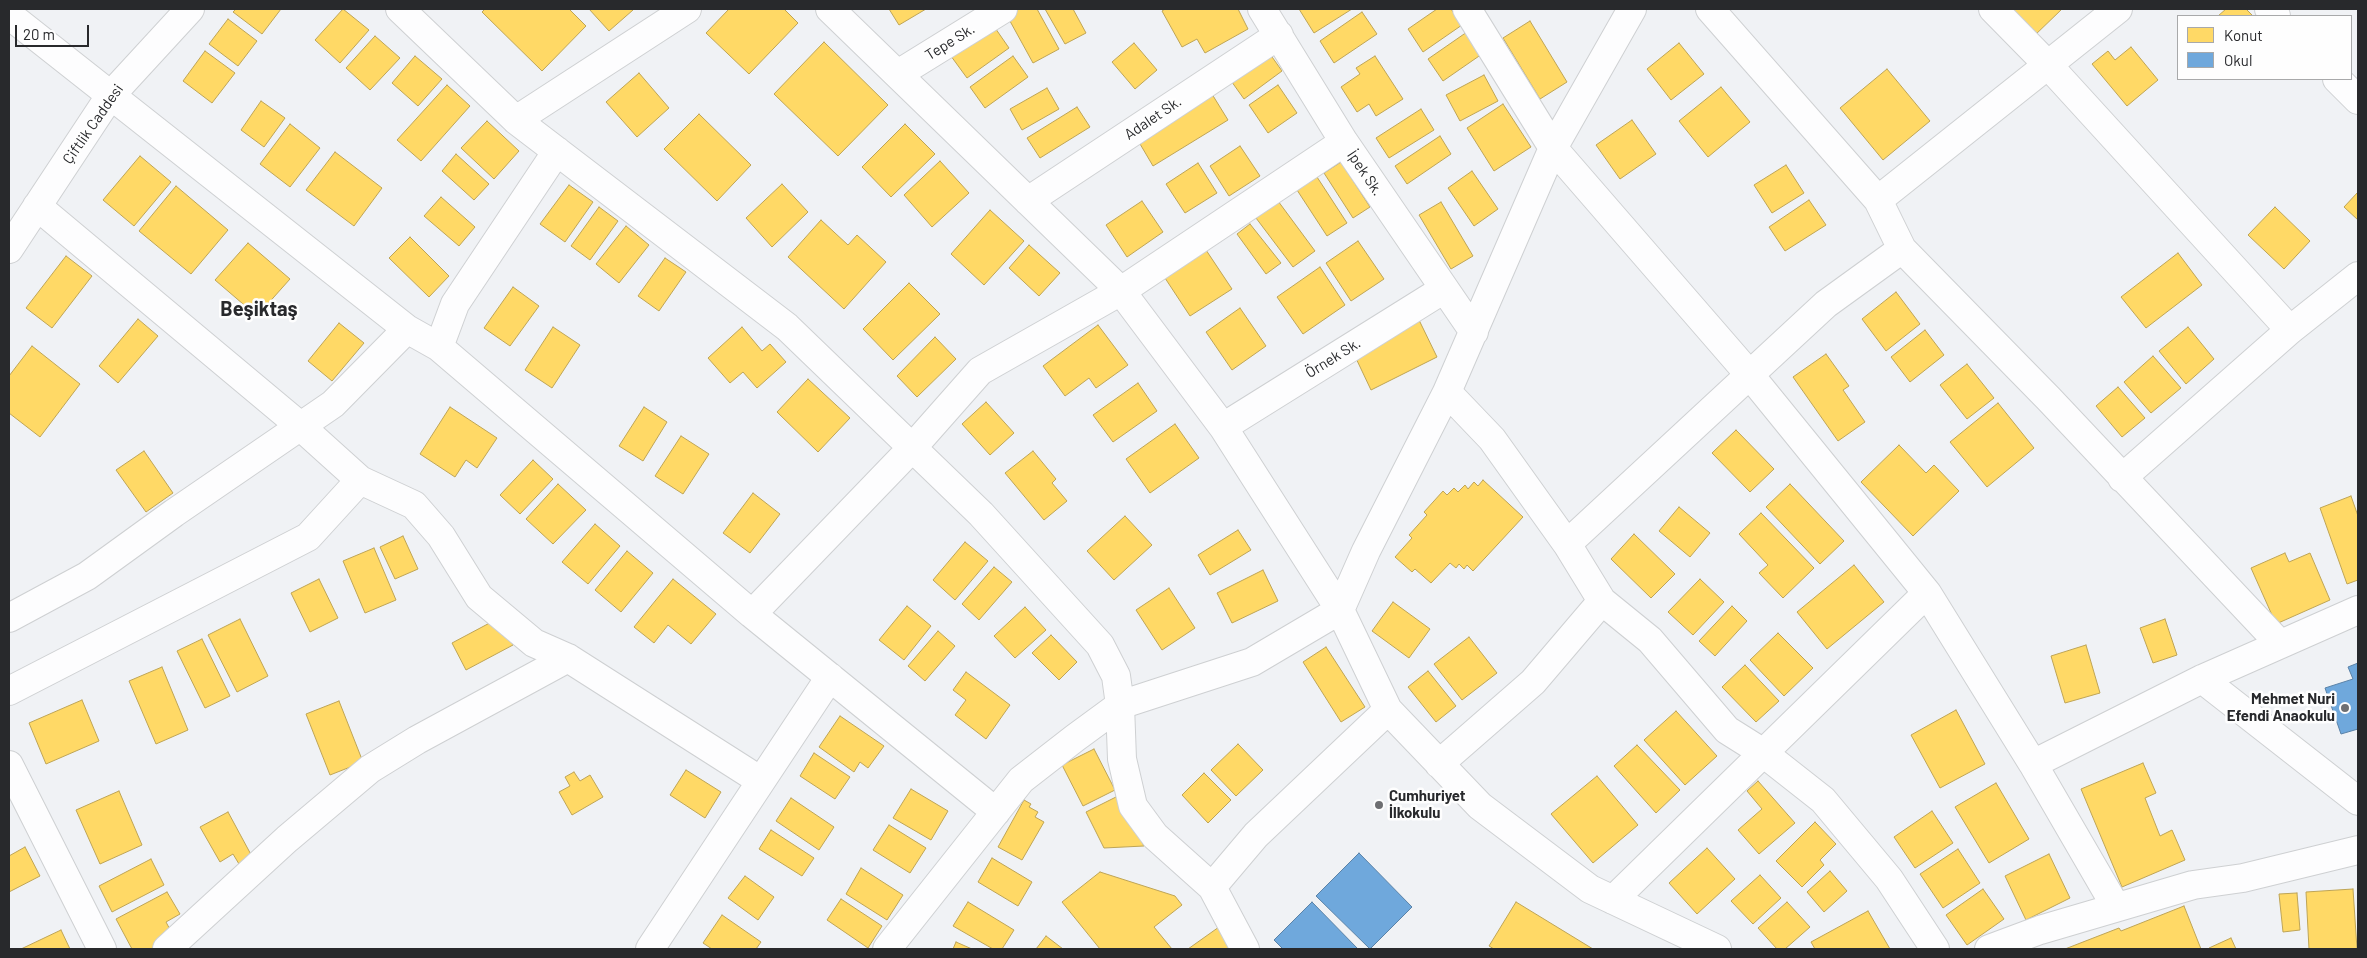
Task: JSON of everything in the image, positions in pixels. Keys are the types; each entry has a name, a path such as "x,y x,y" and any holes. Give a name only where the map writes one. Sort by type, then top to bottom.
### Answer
{"street":[{"name":"Çiftlik Caddesi","path":"9,249 110,96 190,9"},
{"path":"400,9 516,120 787,327 981,514 1100,645 1116,676 1120,705 1122,759 1133,806 1155,836 1212,887 1245,949"},
{"path":"516,120 687,9"},
{"path":"830,9 1121,291 1223,427 1340,610 1388,710 1480,806 1590,889 1717,949"},
{"name":"Tepe Sk.","path":"898,74 1003,9"},
{"name":"İpek Sk.","path":"1262,9 1344,142 1474,332"},
{"path":"1467,9 1553,148 1749,374 1927,593 2033,764 2116,907"},
{"path":"887,949 1021,780 1120,705 1252,662 1340,610 1366,551 1447,392 1553,148 1632,9"},
{"path":"1710,9 1878,200 1902,250 2049,399 2122,478 2218,576 2280,644"},
{"path":"1993,9 2048,65 2290,330"},
{"path":"1878,200 2118,9"},
{"path":"9,14 110,96 407,329 439,347 752,614 996,812"},
{"name":"Adalet Sk.","path":"1028,201 1278,35"},
{"path":"2338,80 2358,100"},
{"path":"752,614 912,448 980,371 1121,291 1344,142"},
{"path":"439,347 456,304 557,151"},
{"path":"37,206 299,426 360,480 414,505 441,536 479,597 534,642 568,658 761,781"},
{"path":"1568,544 1826,304 1902,250"},
{"path":"2122,478 2290,330 2357,278"},
{"name":"Örnek Sk.","path":"1223,427 1444,289"},
{"path":"9,618 87,576 333,404 407,329"},
{"path":"1447,392 1492,439 1568,544 1602,601 1650,640 1727,730 1762,752 1823,800 1889,879 1935,949"},
{"path":"9,691 308,537 360,480"},
{"path":"1613,900 1762,752 1927,593"},
{"path":"1439,764 1533,682 1602,601"},
{"path":"2033,764 2202,679 2358,610"},
{"path":"167,949 288,839 370,769 417,740 568,658"},
{"path":"650,949 830,677"},
{"path":"2202,679 2358,801"},
{"path":"1212,887 1256,835 1388,710"},
{"path":"9,765 102,949"},
{"path":"1989,949 2040,930 2192,886 2243,878 2358,850"}],"building: Konut":[{"path":"236,9 281,9 262,34 233,12"},
{"path":"343,9 369,30 340,63 315,40"},
{"path":"485,9 569,9 586,26 542,71 482,12"},
{"path":"589,9 632,9 633,10 609,31"},
{"path":"729,9 784,9 798,23 749,74 706,33"},
{"path":"889,9 926,9 899,25"},
{"path":"1011,9 1037,9 1059,49 1033,63 1005,12"},
{"path":"1045,9 1073,9 1086,33 1065,44"},
{"path":"1165,9 1238,9 1248,29 1205,53 1197,39 1182,47 1162,11"},
{"path":"1299,9 1352,9 1314,33"},
{"path":"1437,9 1451,9 1462,25 1423,52 1408,29"},
{"path":"2013,9 2062,9 2033,37 2010,12"},
{"path":"2226,9 2246,9 2252,15 2219,15"},
{"path":"1362,12 1377,34 1334,63 1320,41"},
{"path":"228,19 257,41 238,66 209,44"},
{"path":"1530,21 1567,82 1540,99 1503,38"},
{"path":"991,22 1009,48 967,78 948,52"},
{"path":"1467,32 1482,54 1443,81 1428,59"},
{"path":"375,36 400,58 370,90 346,68"},
{"path":"824,42 888,105 838,156 774,94"},
{"path":"1134,43 1157,70 1135,89 1112,62"},
{"path":"1679,43 1704,74 1671,100 1647,69"},
{"path":"2131,47 2158,80 2127,106 2092,64 2108,51 2115,60"},
{"path":"205,51 235,73 212,103 183,81"},
{"path":"1270,54 1282,71 1244,99 1229,78"},
{"path":"415,56 442,79 418,106 392,83"},
{"path":"1013,56 1028,77 985,108 970,87"},
{"path":"1375,56 1403,99 1376,116 1369,104 1357,112 1341,87 1360,74 1356,68"},
{"path":"1887,69 1930,121 1883,160 1840,108"},
{"path":"639,73 669,108 637,137 606,102"},
{"path":"1484,75 1498,101 1460,121 1446,95"},
{"path":"447,85 470,106 421,161 397,140"},
{"path":"1278,85 1297,113 1268,133 1249,105"},
{"path":"1207,86 1228,120 1153,166 1133,132"},
{"path":"1721,87 1750,122 1708,157 1679,121"},
{"path":"1047,88 1059,109 1022,130 1010,109"},
{"path":"261,101 285,118 264,147 241,130"},
{"path":"1503,104 1531,147 1494,171 1467,128"},
{"path":"1077,107 1090,127 1040,158 1027,138"},
{"path":"1421,109 1434,130 1389,158 1376,138"},
{"path":"699,114 751,165 717,201 664,149"},
{"path":"1632,120 1656,154 1620,179 1596,145"},
{"path":"487,121 519,151 494,179 461,148"},
{"path":"290,124 320,148 290,187 260,164"},
{"path":"905,124 935,154 891,197 862,167"},
{"path":"1440,136 1451,154 1407,184 1395,166"},
{"path":"1240,146 1260,176 1229,196 1210,166"},
{"path":"335,152 382,188 354,226 306,190"},
{"path":"456,154 489,184 474,200 442,171"},
{"path":"140,156 171,182 134,226 103,200"},
{"path":"940,161 969,193 932,227 904,195"},
{"path":"1341,162 1370,207 1353,218 1324,173"},
{"path":"1198,163 1217,193 1185,213 1166,184"},
{"path":"1786,165 1804,193 1772,213 1754,185"},
{"path":"1472,171 1498,209 1474,226 1448,188"},
{"path":"1317,177 1347,223 1327,236 1297,190"},
{"path":"782,184 808,212 772,247 746,218"},
{"path":"569,185 593,202 565,242 540,224"},
{"path":"176,186 228,230 191,274 139,231"},
{"path":"2358,192 2358,220 2344,207"},
{"path":"441,197 475,227 459,246 424,216"},
{"path":"1809,200 1826,225 1785,251 1769,227"},
{"path":"1142,201 1163,232 1127,257 1106,225"},
{"path":"1278,201 1315,251 1293,267 1256,218"},
{"path":"1441,202 1473,256 1451,269 1419,215"},
{"path":"599,207 618,221 590,260 571,246"},
{"path":"2275,207 2310,241 2284,269 2248,235"},
{"path":"990,210 1024,241 984,285 951,254"},
{"path":"821,220 848,245 857,235 886,262 844,309 788,257"},
{"path":"1250,224 1281,263 1266,274 1237,234"},
{"path":"626,226 649,245 619,283 596,264"},
{"path":"410,237 449,276 429,297 389,258"},
{"path":"1358,241 1384,279 1351,301 1326,263"},
{"path":"248,243 290,279 257,316 215,280"},
{"path":"1029,245 1060,273 1039,296 1009,268"},
{"path":"1204,247 1232,289 1190,316 1163,275"},
{"path":"2178,253 2202,285 2146,328 2121,297"},
{"path":"66,256 92,276 52,328 26,308"},
{"path":"665,258 686,272 659,311 638,296"},
{"path":"1320,267 1345,305 1303,334 1277,297"},
{"path":"909,283 940,314 893,360 863,329"},
{"path":"513,287 539,306 510,346 484,328"},
{"path":"1896,292 1920,324 1886,351 1862,319"},
{"path":"1240,308 1266,346 1232,370 1206,332"},
{"path":"138,319 158,336 118,383 99,366"},
{"path":"1419,320 1437,357 1371,390 1353,352"},
{"path":"339,323 364,343 332,381 308,361"},
{"path":"1098,325 1128,365 1096,388 1089,378 1065,396 1043,366"},
{"path":"553,327 580,345 552,388 525,370"},
{"path":"742,327 762,351 770,344 786,362 757,388 743,372 730,383 708,358"},
{"path":"2188,327 2214,359 2186,384 2159,351"},
{"path":"1925,330 1944,355 1910,382 1891,357"},
{"path":"935,337 956,359 917,397 897,376"},
{"path":"32,346 80,384 40,437 9,413 9,376"},
{"path":"1826,354 1849,386 1843,390 1865,422 1838,441 1793,377"},
{"path":"2153,356 2181,388 2151,413 2124,382"},
{"path":"1967,364 1994,398 1967,419 1940,385"},
{"path":"808,379 850,418 818,452 777,412"},
{"path":"1138,383 1157,411 1113,442 1093,415"},
{"path":"2118,387 2145,418 2122,437 2096,406"},
{"path":"986,402 1014,433 990,455 962,424"},
{"path":"1998,403 2034,448 1987,487 1950,442"},
{"path":"450,407 497,438 477,468 466,460 455,477 420,454"},
{"path":"644,407 667,422 643,461 619,446"},
{"path":"1175,424 1199,458 1150,493 1126,459"},
{"path":"1736,430 1774,469 1750,492 1712,453"},
{"path":"681,436 709,454 683,494 655,476"},
{"path":"1899,445 1926,473 1934,465 1959,491 1913,536 1861,482"},
{"path":"144,451 173,493 146,512 116,470"},
{"path":"1033,451 1056,479 1052,483 1067,501 1044,520 1005,473"},
{"path":"533,460 553,479 520,514 500,495"},
{"path":"1483,480 1523,517 1473,571 1467,565 1464,569 1459,564 1456,568 1450,563 1431,583 1415,569 1412,572 1395,557 1412,538 1409,535 1427,515 1424,512 1443,491 1447,495 1454,488 1458,492 1465,485 1468,489 1474,482 1478,486"},
{"path":"558,484 586,510 553,544 526,519"},
{"path":"1790,484 1844,541 1820,564 1766,507"},
{"path":"753,493 780,514 750,553 723,533"},
{"path":"2351,496 2358,516 2358,580 2347,584 2320,508"},
{"path":"1679,507 1710,533 1690,557 1659,531"},
{"path":"1761,513 1814,568 1783,598 1759,573 1768,565 1739,534"},
{"path":"1125,516 1152,545 1114,580 1087,551"},
{"path":"595,524 620,546 588,584 562,562"},
{"path":"1238,530 1251,550 1210,575 1198,555"},
{"path":"1634,534 1675,574 1651,598 1611,559"},
{"path":"403,536 418,569 395,579 380,547"},
{"path":"965,542 988,561 955,600 933,580"},
{"path":"374,548 396,600 365,613 343,561"},
{"path":"627,551 653,573 621,612 595,590"},
{"path":"2285,553 2289,562 2310,553 2330,600 2276,624 2251,568"},
{"path":"1854,565 1884,602 1827,649 1797,612"},
{"path":"994,567 1012,582 979,620 962,604"},
{"path":"1263,570 1278,601 1232,623 1217,593"},
{"path":"319,579 338,618 310,632 291,593"},
{"path":"673,579 716,614 691,644 668,625 654,643 634,627"},
{"path":"1700,579 1724,602 1693,635 1668,612"},
{"path":"1169,588 1195,628 1162,650 1136,610"},
{"path":"1393,602 1430,629 1409,658 1372,631"},
{"path":"907,606 931,626 904,660 879,640"},
{"path":"1732,606 1747,621 1715,656 1699,641"},
{"path":"1025,607 1046,630 1015,658 994,636"},
{"path":"499,618 513,645 466,670 452,643"},
{"path":"240,619 268,676 237,692 208,635"},
{"path":"2165,619 2177,655 2153,663 2140,628"},
{"path":"938,631 955,646 925,681 908,666"},
{"path":"1778,633 1813,668 1784,696 1750,660"},
{"path":"1051,635 1077,662 1059,680 1032,653"},
{"path":"1469,637 1497,673 1462,700 1434,664"},
{"path":"202,639 230,696 205,708 177,651"},
{"path":"2086,645 2100,693 2065,703 2051,656"},
{"path":"1326,647 1365,707 1341,722 1303,662"},
{"path":"1745,665 1779,701 1756,722 1722,687"},
{"path":"162,667 188,730 156,744 129,681"},
{"path":"1428,671 1456,706 1436,722 1408,687"},
{"path":"966,672 1010,705 986,739 955,715 966,700 953,690"},
{"path":"82,700 99,741 46,764 29,723"},
{"path":"339,701 363,762 330,775 306,714"},
{"path":"1956,710 1985,764 1940,788 1911,735"},
{"path":"1676,711 1717,756 1685,785 1644,740"},
{"path":"840,716 884,746 868,768 860,762 854,772 819,747"},
{"path":"1238,744 1263,770 1236,796 1211,770"},
{"path":"1637,745 1680,790 1656,813 1614,766"},
{"path":"1094,749 1115,790 1083,806 1062,765"},
{"path":"814,753 850,777 835,799 800,776"},
{"path":"2143,763 2156,793 2145,798 2160,836 2172,830 2185,860 2122,887 2081,789"},
{"path":"686,770 721,792 705,818 670,795"},
{"path":"574,772 580,781 590,775 603,797 572,815 559,792 570,786 565,777"},
{"path":"1204,773 1231,800 1208,823 1182,795"},
{"path":"1597,776 1638,825 1593,863 1551,814"},
{"path":"1758,781 1795,823 1759,854 1738,830 1762,809 1747,791"},
{"path":"1996,783 2029,839 1989,863 1955,807"},
{"path":"911,789 948,811 931,840 893,818"},
{"path":"119,791 142,845 100,864 76,810"},
{"path":"1118,796 1144,846 1104,848 1086,812"},
{"path":"791,798 834,827 819,850 776,821"},
{"path":"1024,800 1031,804 1029,807 1038,812 1035,817 1044,822 1022,860 998,847"},
{"path":"1932,811 1953,843 1915,868 1894,837"},
{"path":"228,812 255,862 242,869 233,854 220,862 200,827"},
{"path":"1815,822 1836,844 1820,860 1824,865 1802,887 1776,861"},
{"path":"889,825 926,848 910,873 873,850"},
{"path":"771,830 814,858 802,876 759,849"},
{"path":"25,847 40,876 9,892 9,856"},
{"path":"1707,848 1735,879 1697,914 1669,883"},
{"path":"1958,849 1980,883 1943,908 1920,874"},
{"path":"2049,854 2070,898 2026,920 2005,876"},
{"path":"992,858 1032,882 1018,906 978,882"},
{"path":"151,859 164,885 112,912 99,886"},
{"path":"861,868 903,895 887,920 846,894"},
{"path":"1830,871 1847,891 1824,912 1807,892"},
{"path":"1100,872 1175,896 1182,905 1154,927 1172,949 1100,949 1062,902"},
{"path":"1760,875 1781,898 1753,924 1731,901"},
{"path":"745,876 774,897 758,920 728,898"},
{"path":"1983,889 2004,919 1967,945 1946,915"},
{"path":"2353,889 2357,949 2309,949 2306,892"},
{"path":"167,892 180,914 166,922 175,939 155,949 132,949 116,919"},
{"path":"2297,893 2300,930 2283,932 2279,894"},
{"path":"841,899 882,926 868,948 827,920"},
{"path":"968,902 1014,930 1002,949 993,949 953,926"},
{"path":"1516,902 1593,949 1494,949 1489,946"},
{"path":"1787,902 1810,927 1785,949 1777,949 1758,928"},
{"path":"2184,906 2201,949 2065,949 2119,928 2121,931"},
{"path":"1868,911 1890,949 1815,949 1811,942"},
{"path":"722,915 761,942 756,949 712,949 703,943"},
{"path":"1219,927 1234,949 1188,949"},
{"path":"61,930 70,949 21,949"},
{"path":"1046,936 1063,949 1036,949"},
{"path":"2231,938 2236,949 2209,948"},
{"path":"956,942 972,949 953,949"}],"building: Okul":[{"name":"Mehmet Nuri Efendi Anaokulu","path":"2358,663 2358,729 2341,734 2325,688 2353,679 2348,667"},
{"path":"1359,853 1412,907 1370,949 1316,896"},
{"path":"1312,902 1358,949 1283,949 1274,940"}],"place":[{"name":"Mehmet Nuri Efendi Anaokulu","path":"2345,708"},
{"name":"Cumhuriyet İlkokulu","path":"1379,805"}],"district":[{"name":"Beşiktaş","path":"259,309"}]}
